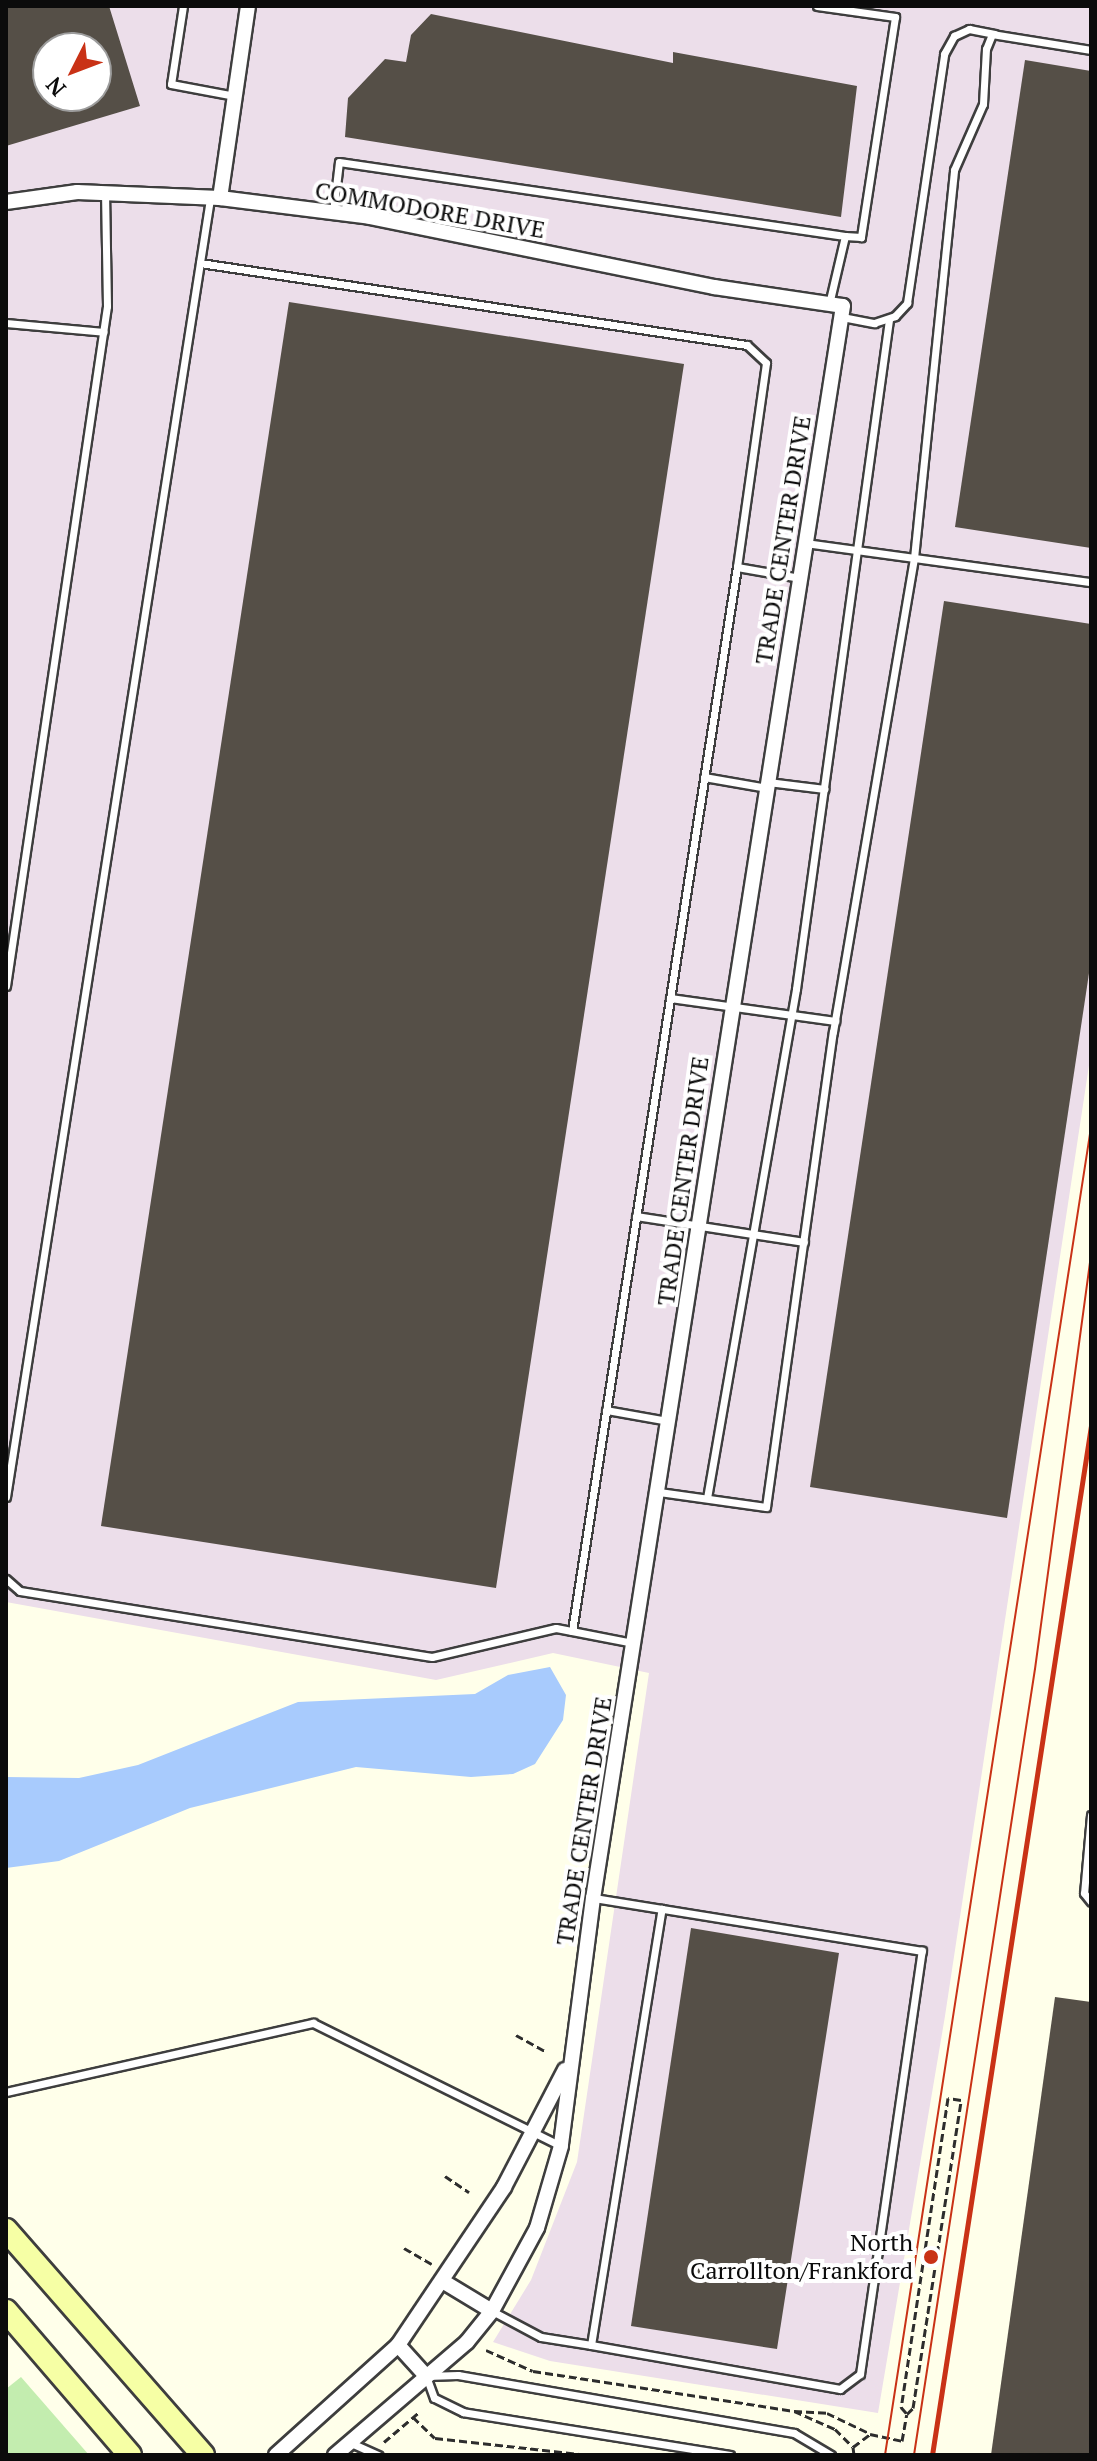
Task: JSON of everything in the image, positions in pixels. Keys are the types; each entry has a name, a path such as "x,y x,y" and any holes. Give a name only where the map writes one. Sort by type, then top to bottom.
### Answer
{"main road":[{"path":"6,2230 203,2455"},
{"path":"10,2323 130,2455"}],"street":[{"path":"215,198 235,96 248,6"},
{"name":"COMMODORE DRIVE","path":"6,202 105,193 215,198 333,212 838,309"},
{"name":"TRADE CENTER DRIVE","path":"335,2455 467,2342 492,2311 537,2228 561,2146 569,2063 593,1898 670,1422 731,1008 800,578 838,309"},
{"name":"TRADE CENTER DRIVE","path":"276,2455 398,2345 444,2282 569,2063"},
{"path":"444,2282 492,2311"},
{"path":"398,2345 426,2376"}],"lane":[{"path":"183,6 171,84 235,96"},
{"path":"333,212 339,162 861,237 895,17 817,6"},
{"path":"845,236 838,309 874,323 889,320 907,303 944,54 954,36 969,29 1091,50"},
{"path":"659,1492 766,1507 835,1021 914,558 954,170 983,104 986,49 995,34"},
{"path":"6,986 104,332 105,193"},
{"path":"6,1497 200,263 215,198"},
{"path":"200,263 747,345 766,363 572,1631"},
{"path":"707,1498 792,1014 825,789 854,550 889,320"},
{"path":"6,323 104,332"},
{"path":"805,543 1091,582"},
{"path":"737,567 800,578"},
{"path":"704,777 825,789"},
{"path":"670,998 835,1021"},
{"path":"636,1216 804,1242"},
{"path":"606,1410 670,1422"},
{"path":"6,1579 20,1591 432,1657 556,1628 635,1643"},
{"path":"1091,1815 1084,1893 1091,1902"},
{"path":"492,2311 541,2337 840,2389 860,2374 922,1951 593,1898"},
{"path":"591,2345 662,1909"},
{"path":"6,2092 313,2023 531,2134 561,2146"},
{"path":"730,2455 463,2412 434,2398 426,2376 458,2375 794,2433 831,2455"},
{"path":"349,2442 376,2453"}],"path":[{"path":"516,2035 547,2052"},
{"path":"486,2350 513,2357 533,2371 794,2411 827,2413 870,2434 902,2441 907,2414 913,2408 961,2100 948,2098 901,2407 907,2414"},
{"path":"445,2176 469,2192"},
{"path":"404,2248 432,2264"},
{"path":"794,2411 835,2429 853,2447 854,2455"},
{"path":"376,2453 415,2415 435,2438 588,2455"},
{"path":"853,2447 870,2434"}],"shaded area":[{"path":"6,6 1091,6 1091,1052 945,2016 878,2413 550,2361 493,2342 531,2280 577,2162 649,1673 553,1653 436,1680 6,1602"}],"green space":[{"path":"21,2377 89,2455 6,2455 6,2389"}],"water":[{"path":"550,1667 566,1695 563,1720 535,1764 513,1774 471,1777 356,1767 190,1808 59,1861 6,1868 6,1777 79,1778 138,1765 298,1702 475,1694 508,1675"}],"building":[{"path":"6,6 109,6 140,106 6,146"},
{"path":"431,14 673,63 673,52 857,86 841,217 345,137 348,98 385,59 406,62 411,35"},
{"path":"1025,60 1091,71 1091,548 955,527"},
{"path":"289,302 684,364 496,1588 101,1526"},
{"path":"944,601 1091,624 1091,960 1007,1518 810,1487"},
{"path":"691,1928 839,1953 777,2349 631,2326"},
{"path":"1055,1997 1091,2002 1091,2455 991,2455"}],"tram line":[{"path":"885,2455 1091,1128"},
{"path":"914,2455 1035,1669 1091,1256"}],"railway":[{"path":"932,2455 1091,1426"}],"place":[{"name":"North Carrollton/Frankford","path":"931,2257"}]}
